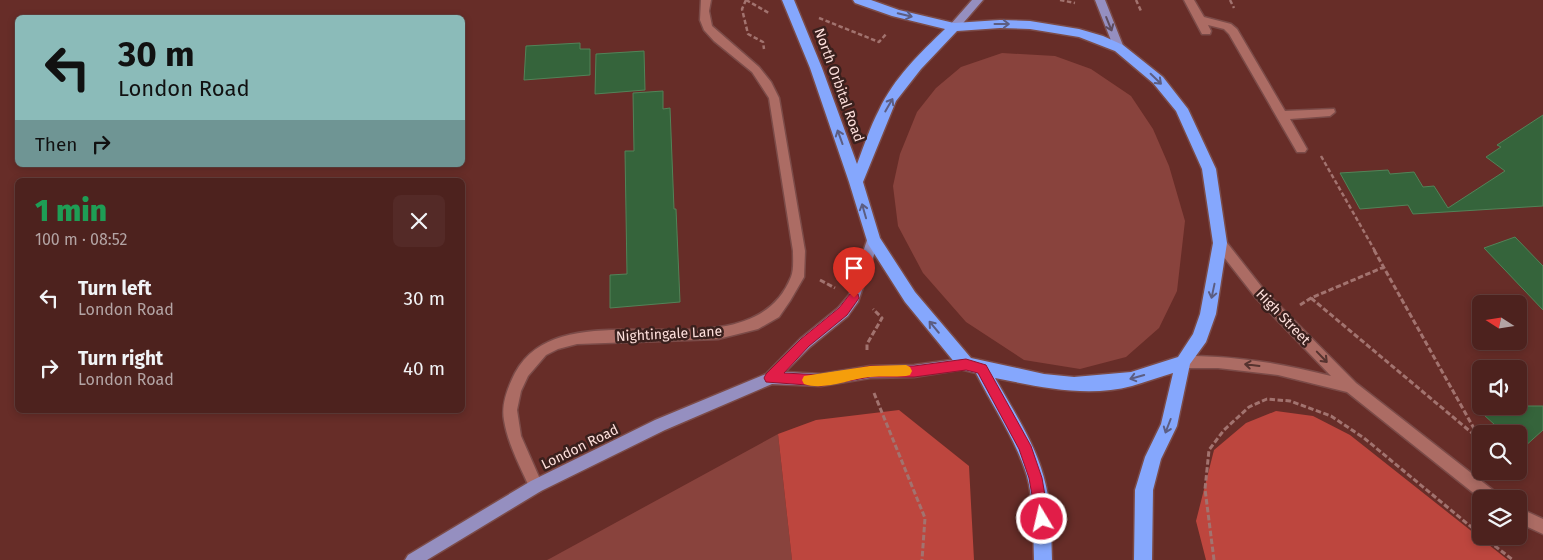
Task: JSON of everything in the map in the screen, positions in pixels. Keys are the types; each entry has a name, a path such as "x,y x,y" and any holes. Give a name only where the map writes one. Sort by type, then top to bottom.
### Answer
{"highway":[{"name":"North Orbital Road","path":"788,0 816,68 856,182 873,240 910,297 974,367"},
{"path":"859,0 954,27 1000,24 1030,25 1079,33 1100,39 1119,48 1158,80 1181,109 1209,169 1220,243 1208,314 1200,337 1183,362 1169,426 1153,457 1144,490 1143,560"},
{"path":"856,182 890,102 921,60 954,27"},
{"path":"974,367 1044,381 1091,384 1131,378 1183,362"},
{"path":"974,367 1024,446 1036,478 1042,519 1042,560"}],"main road":[{"path":"954,27 978,0"},
{"path":"1100,0 1108,25 1119,48"},
{"name":"London Road","path":"413,560 536,486 660,425 770,378 805,343 843,312 854,298 873,240"},
{"name":"London Road","path":"770,378 821,380 870,372 974,367"}],"street":[{"name":"Nightingale Lane","path":"536,486 514,436 509,416 512,396 523,370 539,352 558,343 577,338 718,332 753,325 774,313 798,277 799,251 774,98 767,82 738,54 714,37 705,22 703,11 706,0"},
{"path":"1188,0 1206,31"},
{"path":"1200,20 1227,26 1234,32 1301,149"},
{"path":"1282,115 1330,112"},
{"name":"High Street","path":"1220,243 1271,306 1351,387 1482,490"},
{"name":"High Street","path":"1183,362 1218,362 1278,369 1351,387"},
{"path":"1527,519 1543,527"}],"path":[{"path":"746,0 769,13"},
{"path":"1060,0 1075,3"},
{"path":"1136,0 1141,11"},
{"path":"1230,0 1239,16"},
{"path":"816,17 879,42 887,33"},
{"path":"1297,114 1473,425"},
{"path":"1384,267 1311,298 1472,432"},
{"path":"868,352 867,344 882,318 872,307"},
{"path":"873,391 925,518 922,560"},
{"path":"1214,560 1205,489 1209,450 1224,430 1249,407 1267,399 1290,401 1331,416 1364,438 1472,528"},
{"path":"1494,545 1513,560"}],"shaded area":[{"path":"1002,53 1055,56 1091,69 1131,96 1153,129 1169,166 1185,221 1177,291 1159,328 1126,357 1080,369 1024,360 966,322 923,273 898,226 893,186 900,154 917,112 936,88 961,67"},
{"path":"899,410 969,466 974,560 792,560 778,434 816,420"},
{"path":"1276,411 1313,416 1350,435 1472,532 1472,545 1489,545 1508,560 1206,560 1196,521 1214,450 1246,423"},
{"path":"778,434 792,560 547,560 551,558"}],"building":[{"path":"580,43 580,49 590,49 590,75 524,80 526,46"},
{"path":"644,51 645,90 595,94 596,54"},
{"path":"663,91 663,109 670,108 680,302 610,308 610,275 627,274 625,151 634,151 633,93"},
{"path":"1543,115 1543,206 1413,214 1408,205 1360,209 1340,173 1388,170 1390,174 1414,172 1423,187 1434,186 1448,208 1505,171 1486,157 1501,147 1497,145"},
{"path":"1515,237 1543,266 1543,310 1484,248"},
{"path":"1527,406 1543,406 1543,430 1527,444 1527,425 1495,425 1484,415 1527,415"}],"slow traffic":[{"path":"808,380 821,380 887,370 906,371"}],"route":[{"path":"854,298 843,312 805,343 770,378 821,380 887,370 914,371 966,364 982,369 1024,446 1036,478 1042,519"}]}
